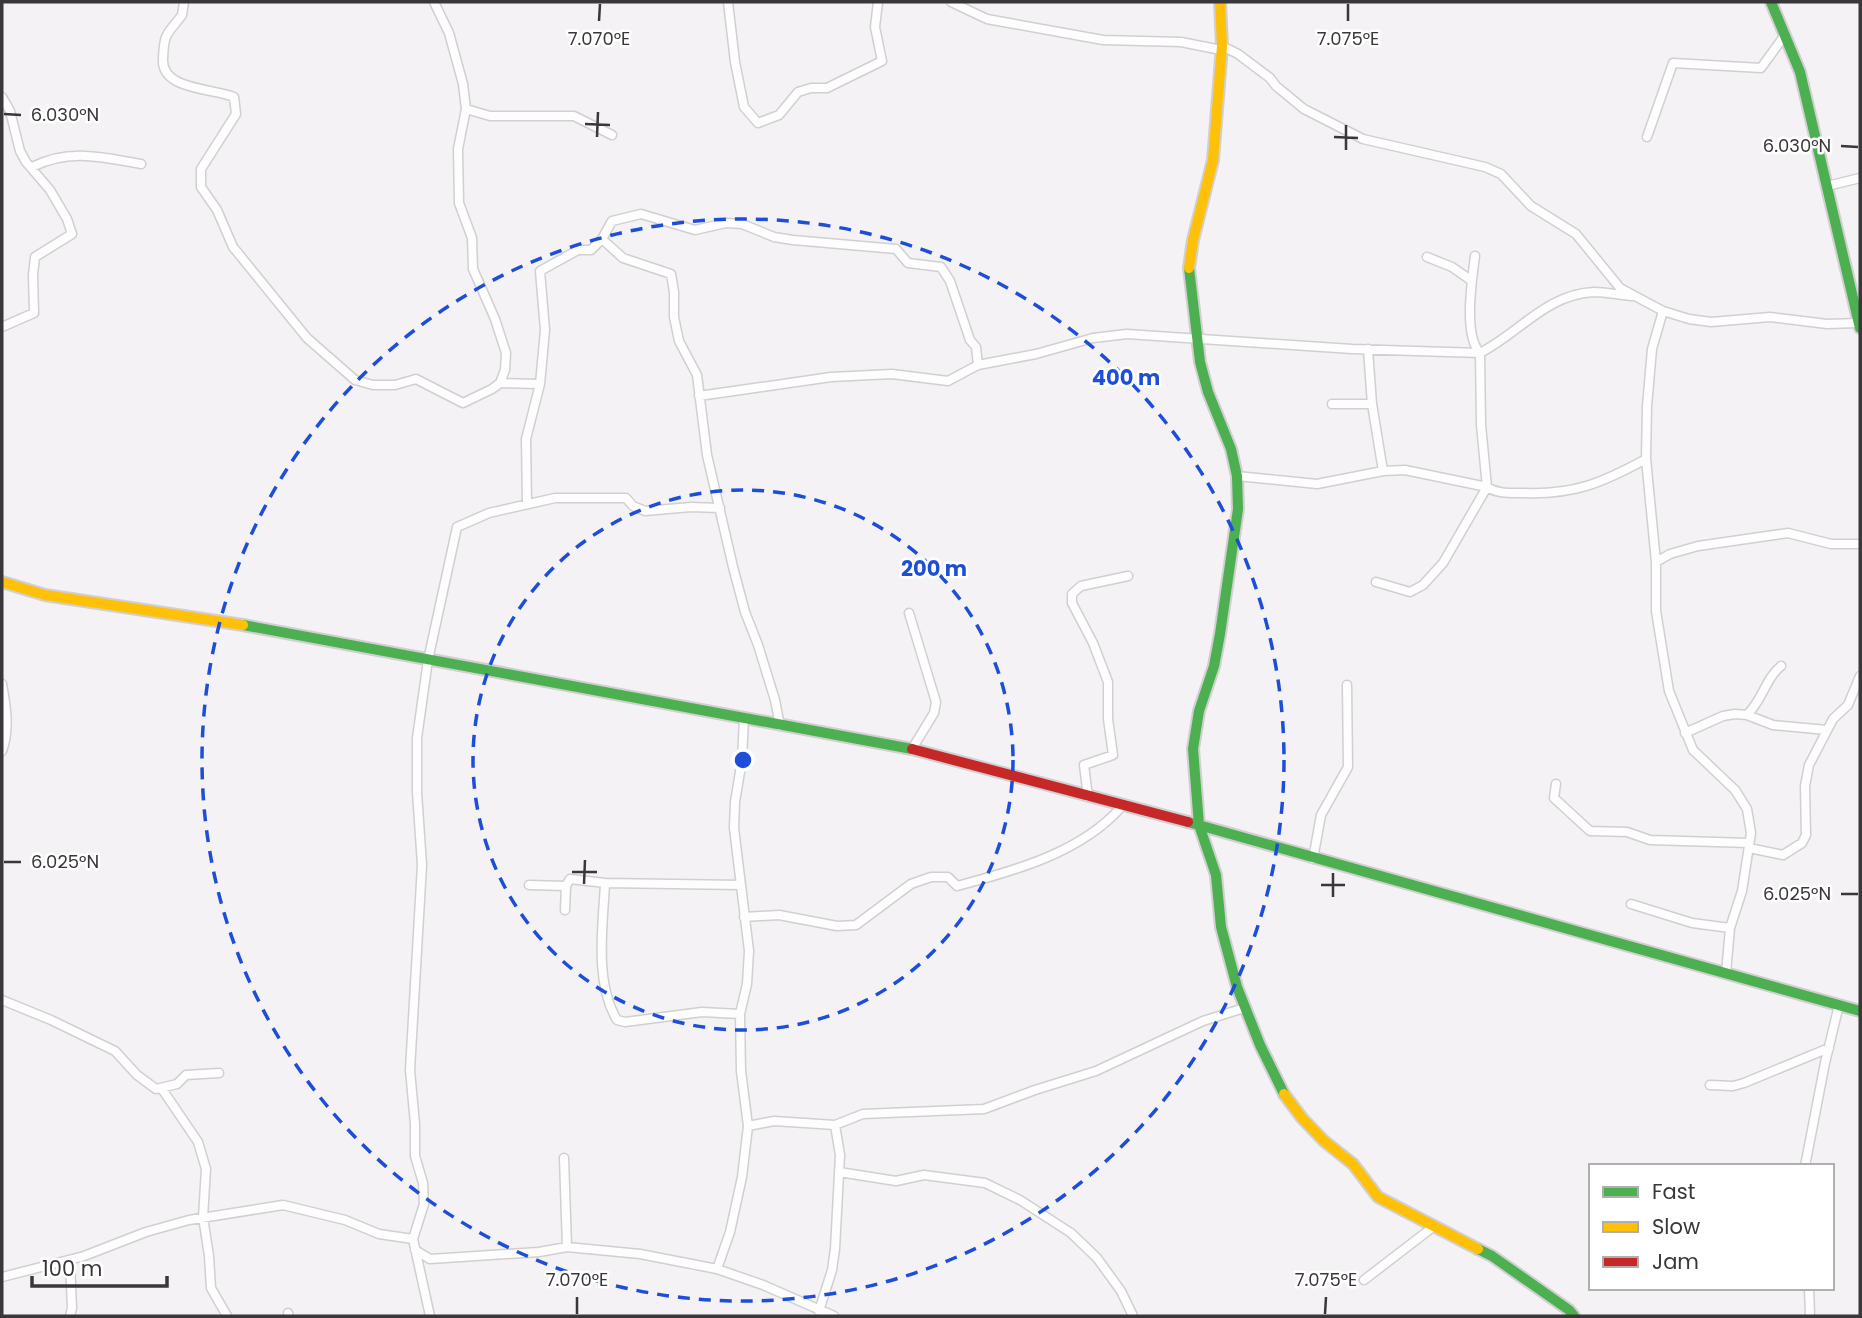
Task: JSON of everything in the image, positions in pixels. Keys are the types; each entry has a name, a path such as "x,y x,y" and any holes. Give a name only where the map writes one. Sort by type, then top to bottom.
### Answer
{"main road":[{"path":"1220,2 1221,48 1213,160 1189,264 1200,362 1208,392 1231,449 1237,476 1238,509 1220,634 1214,666 1199,711 1193,749 1199,825 1216,875 1221,927 1244,1008 1283,1093 1302,1118 1324,1141 1353,1164 1378,1197 1492,1256 1574,1316"},
{"path":"1771,2 1800,72 1860,326"},
{"path":"2,582 45,595 252,626 912,749 1199,825 1860,1011"}],"street":[{"path":"184,2 182,15 169,28 164,42 162,64 167,76 177,83 234,97 236,114 201,169 201,187 217,210 233,247 245,265 307,338 355,380 384,385 416,379 463,403 500,383 505,370 506,353 495,319 473,269 472,238 459,203 458,149 466,109 456,55 449,33 433,2"},
{"path":"728,2 735,62 744,107 758,123 779,115 798,92 811,88 827,88 882,61 875,27 878,2"},
{"path":"951,2 987,19 1103,40 1181,42 1221,48 1238,54 1304,109 1363,139 1485,167 1501,174 1531,206 1576,234 1620,288 1662,312 1711,322 1770,317 1860,326"},
{"path":"1647,137 1673,63 1761,68 1786,35"},
{"path":"2,97 10,111 20,151 50,190 67,219 72,234 35,257 34,313 2,327"},
{"path":"466,109 490,116 575,116 612,135"},
{"path":"32,167 63,155 141,164"},
{"path":"1827,186 1860,178"},
{"path":"527,503 526,439 540,384 545,330 540,271 578,250 591,250 602,239 612,221 641,214 695,230 726,223 742,224 774,237 896,249 908,263 941,267 950,281 970,340 976,347 978,365"},
{"path":"602,239 623,258 671,274 674,317 679,341 697,375 707,455 745,612 775,700 780,726"},
{"path":"1376,582 1410,592 1423,585 1443,563 1486,487 1481,425 1480,353 1474,346 1471,321 1475,256"},
{"path":"1427,257 1452,267 1472,281"},
{"path":"699,396 818,379 892,373 948,381 978,365 1036,354 1093,338 1127,334 1480,353 1550,303 1569,296 1594,292 1635,297"},
{"path":"1662,312 1651,349 1646,459 1656,562 1656,611 1669,691 1693,750 1735,790 1746,809 1751,833 1742,891 1730,928 1726,973"},
{"path":"1367,349 1372,404 1383,471"},
{"path":"500,383 540,384"},
{"path":"1332,404 1372,404"},
{"path":"1237,476 1317,484 1383,471 1405,470 1486,487 1495,492 1552,494 1587,487 1646,459"},
{"path":"430,1316 413,1239 424,1204 423,1183 415,1156 410,1070 422,865 417,792 417,738 428,660 457,527 489,513 555,498 626,498 633,506 645,511 691,507 720,508"},
{"path":"1656,562 1670,554 1698,546 1788,533 1831,544 1860,544"},
{"path":"1088,797 1084,765 1113,755 1108,719 1108,682 1093,643 1072,603 1072,593 1081,586 1128,576"},
{"path":"909,613 936,702 934,713 912,749"},
{"path":"1747,715 1763,695 1771,674 1781,666"},
{"path":"1556,784 1554,798 1590,831 1627,832 1650,840 1749,845 1783,855 1802,843 1806,835 1805,786 1809,765 1833,719 1848,705 1860,676"},
{"path":"2,684 7,708 6,741 2,751"},
{"path":"1313,859 1321,815 1348,766 1347,685"},
{"path":"1685,733 1723,716 1735,714 1747,715 1773,725 1827,730"},
{"path":"717,1269 730,1232 742,1177 748,1126 741,1070 740,1014 747,984 749,951 734,828 734,802 742,760 744,719"},
{"path":"744,916 779,915 837,926 856,925 911,884 931,877 948,877 957,886 996,876 1067,848 1108,822 1122,806"},
{"path":"565,910 566,886 570,879 605,883 741,885"},
{"path":"605,883 604,982 612,1013 617,1020 625,1022 702,1012 740,1014"},
{"path":"529,885 566,886"},
{"path":"1631,904 1692,923 1730,928"},
{"path":"2,1000 51,1020 115,1052 136,1075 156,1089 177,1084 186,1075 219,1073"},
{"path":"1805,1164 1839,1005"},
{"path":"748,1126 774,1121 835,1125 863,1115 918,1110 984,1109 1096,1071 1203,1021 1244,1008"},
{"path":"1710,1086 1744,1083 1829,1048"},
{"path":"162,1089 198,1142 206,1169 203,1217 211,1288 227,1316"},
{"path":"819,1311 832,1270 840,1155 835,1125"},
{"path":"564,1158 567,1247"},
{"path":"839,1172 896,1181 924,1175 985,1183 1020,1200 1071,1233 1097,1258 1121,1291 1133,1316"},
{"path":"2,1277 70,1260 146,1232 203,1217 283,1205 320,1213 379,1234 413,1239"},
{"path":"1364,1280 1433,1227"},
{"path":"415,1250 430,1259 539,1252 567,1247 640,1254 717,1269 763,1285 834,1316"},
{"path":"419,1271 430,1259"},
{"path":"70,1260 70,1316"},
{"path":"1809,1290 1810,1316"}],"traffic: fast":[{"path":"1771,2 1800,72 1860,328"},
{"path":"1189,268 1200,362 1208,392 1231,449 1237,476 1238,509 1220,634 1214,666 1199,711 1193,749 1199,825 1216,875 1221,927 1237,987 1260,1045 1284,1094"},
{"path":"243,625 912,749"},
{"path":"1188,822 1860,1011"},
{"path":"1478,1249 1492,1256 1574,1316"}],"traffic: slow":[{"path":"1189,268 1193,240 1213,160 1222,46 1220,2"},
{"path":"2,582 45,595 243,625"},
{"path":"1284,1094 1324,1141 1353,1164 1378,1197 1478,1249"}],"traffic: jam":[{"path":"912,749 1188,822"}]}
